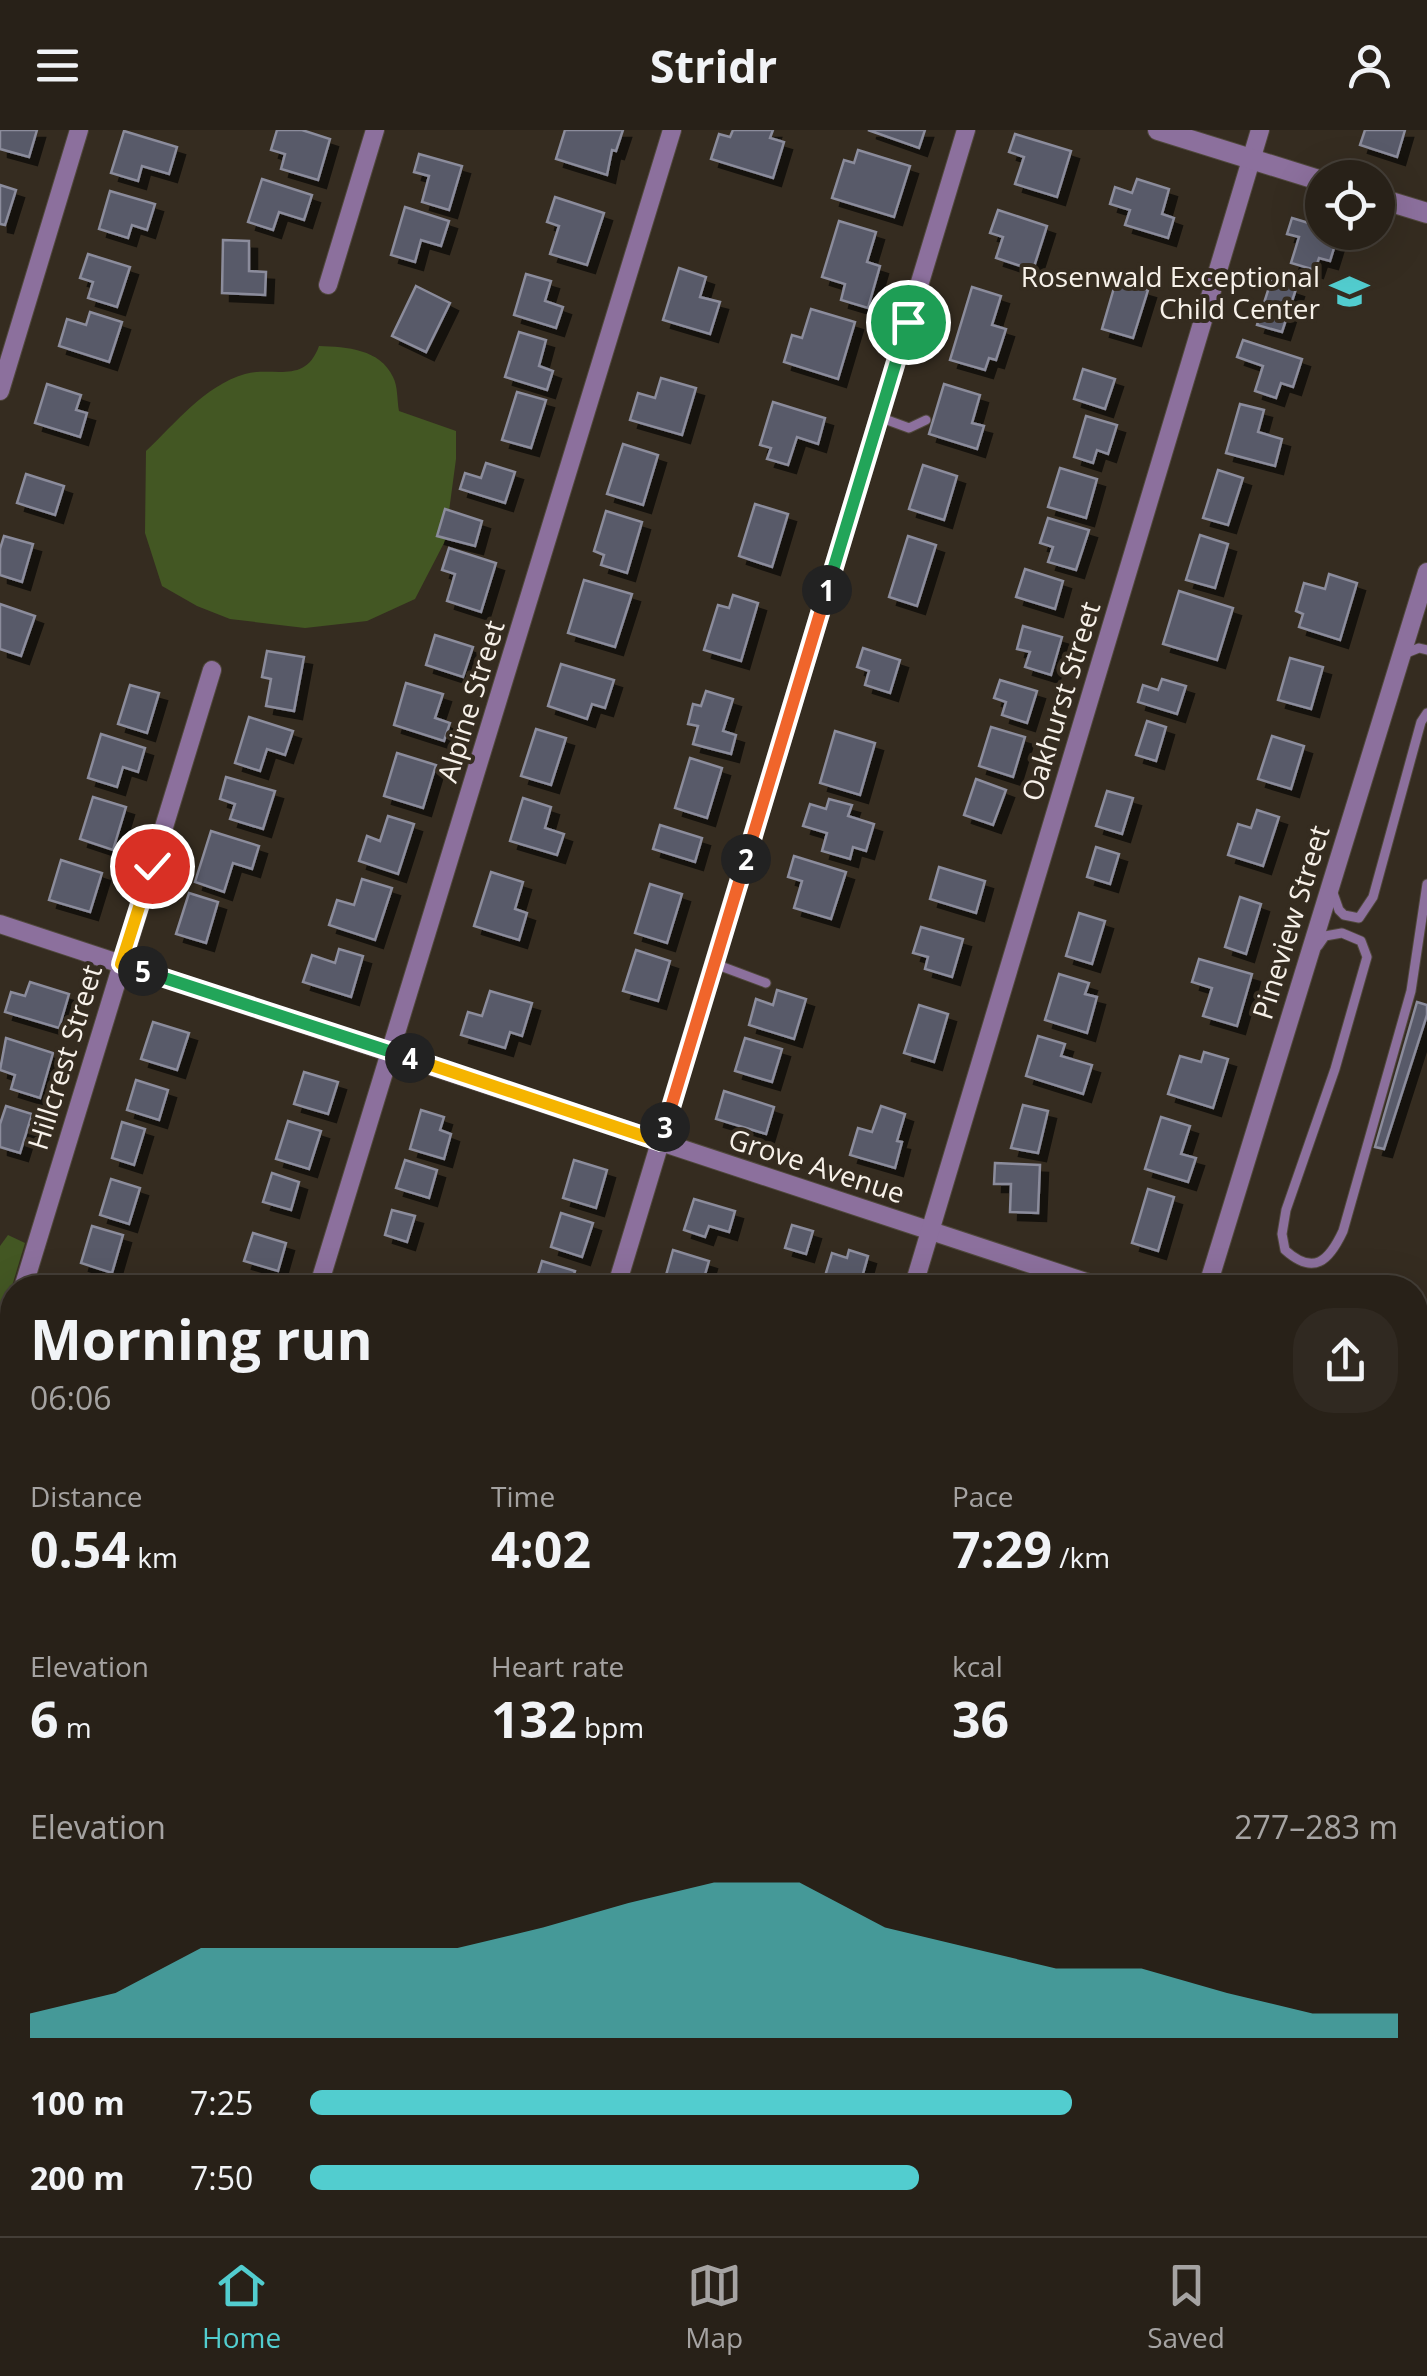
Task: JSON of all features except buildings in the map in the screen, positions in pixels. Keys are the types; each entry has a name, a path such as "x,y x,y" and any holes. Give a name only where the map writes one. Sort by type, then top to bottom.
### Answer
{"street":[{"path":"0,391 79,130"},
{"path":"328,286 375,130"},
{"name":"Alpine Street","path":"322,1275 672,130"},
{"path":"620,1275 966,130"},
{"path":"1158,130 1305,175"},
{"name":"Oakhurst Street","path":"917,1275 1260,130"},
{"path":"1395,203 1427,213"},
{"name":"Pineview Street","path":"1211,1275 1402,655 1419,627 1427,572"},
{"name":"Hillcrest Street","path":"27,1275 212,670"},
{"name":"Grove Avenue","path":"0,924 1064,1275"}],"lane":[{"path":"880,418 909,428 926,420"},
{"path":"1402,655 1419,648 1427,650"},
{"path":"1330,886 1338,910 1359,918 1373,897 1421,722 1427,713"},
{"path":"1307,960 1325,936 1335,932 1354,936 1361,942 1366,957 1335,1069 1286,1210 1282,1234 1285,1250 1298,1261 1314,1264 1332,1254 1348,1213 1411,991 1427,884"},
{"path":"715,964 766,983"}],"green space":[{"path":"319,346 351,349 380,360 395,381 399,411 456,431 445,541 415,599 367,621 305,628 230,619 197,606 162,586 145,533 146,451 216,387 245,374 297,370 306,366"},
{"path":"8,1235 25,1243 15,1275 0,1275 0,1246"}],"place":[{"name":"Rosenwald Exceptional Child Center","path":"1350,292"}],"route":[{"path":"152,866 121,964 661,1142 908,322"}]}
